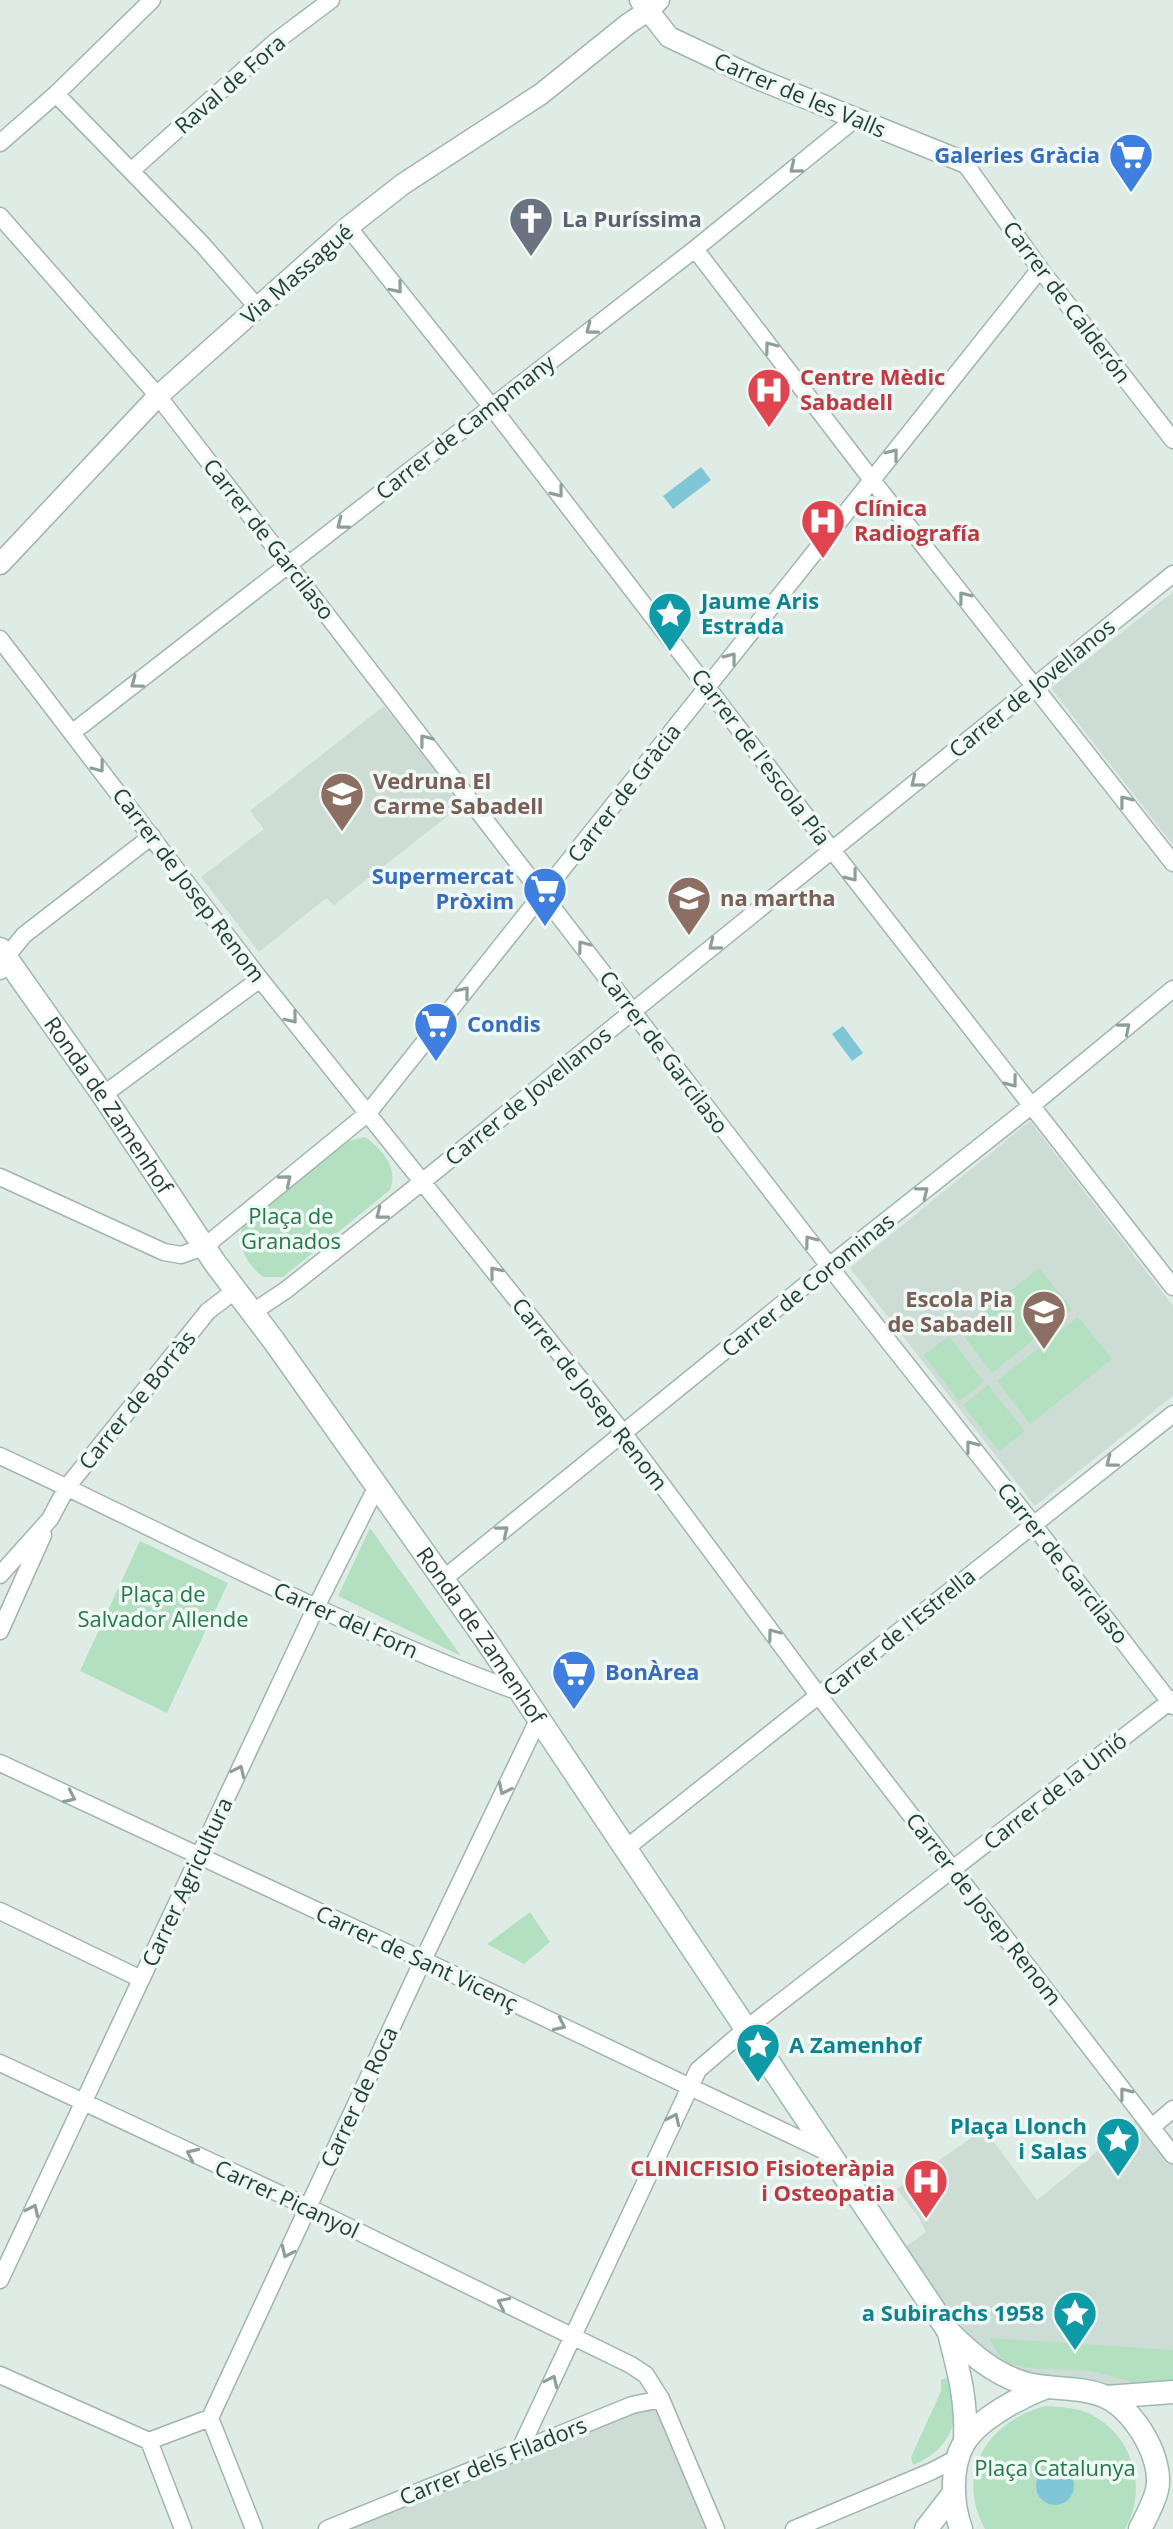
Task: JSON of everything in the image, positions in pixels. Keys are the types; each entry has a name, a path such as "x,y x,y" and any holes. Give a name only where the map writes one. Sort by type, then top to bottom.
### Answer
{"main road":[{"name":"Ronda de Zamenhof","path":"2,959 103,1095 204,1247 522,1693 949,2332 983,2363 1009,2378 1027,2384 1078,2389 1107,2397"},
{"name":"Ronda de Zamenhof","path":"949,2332 967,2413 954,2493"},
{"path":"962,2449 990,2417 1048,2387"},
{"path":"1107,2397 1173,2392"},
{"path":"1107,2397 1130,2416 1145,2437 1155,2461 1158,2488"},
{"path":"1140,2529 1158,2488 1173,2464"},
{"path":"926,2529 954,2493"},
{"path":"954,2493 961,2529"}],"street":[{"path":"0,143 56,94 152,0"},
{"name":"Raval de Fora","path":"131,171 275,42 331,0"},
{"name":"Via Massagué","path":"0,564 158,396 348,227 403,184 541,94 628,24 649,3"},
{"name":"Carrer de les Valls","path":"649,3 669,37 758,79 964,162"},
{"path":"56,94 202,244 258,308"},
{"name":"Carrer de Campmany","path":"73,732 695,249 855,119"},
{"name":"Carrer de Calderón","path":"964,162 1040,269 1173,440"},
{"name":"Carrer de Garcilaso","path":"0,216 158,396 829,1266 1172,1703"},
{"name":"Carrer de l'escola Pía","path":"348,227 491,406 1173,1287"},
{"path":"695,249 1173,863"},
{"name":"Carrer de Gràcia","path":"204,1247 368,1113 1040,269"},
{"name":"Carrer de Jovellanos","path":"253,1312 286,1290 422,1182 1173,574"},
{"name":"Carrer de Josep Renom","path":"0,639 260,979 624,1434 819,1696 1173,2155"},
{"path":"2,959 24,935 152,836"},
{"path":"103,1095 260,979"},
{"name":"Carrer de Corominas","path":"442,1580 1173,989"},
{"path":"0,1177 164,1252 181,1255 204,1247"},
{"name":"Carrer de Borràs","path":"0,1631 67,1487 208,1311 236,1290"},
{"name":"Carrer de l'Estrella","path":"625,1849 1173,1414"},
{"name":"Carrer del Forn","path":"0,1456 316,1607 471,1675 522,1693"},
{"name":"Carrer Agricultura","path":"0,2280 316,1607 377,1486"},
{"name":"Carrer de Borràs","path":"0,1575 50,1519"},
{"name":"Carrer de la Unió","path":"519,2451 698,2070 747,2028 1172,1703"},
{"name":"Carrer de Roca","path":"210,2418 539,1718"},
{"name":"Carrer de Sant Vicenç","path":"0,1763 832,2155"},
{"path":"0,1911 141,1979"},
{"name":"Carrer Picanyol","path":"0,2063 308,2207 646,2375 661,2399 716,2529"},
{"path":"1152,2127 1173,2109"},
{"path":"0,2375 149,2441 210,2418 254,2529"},
{"name":"Carrer dels Filadors","path":"327,2529 632,2405 661,2399"},
{"path":"149,2441 183,2529"},
{"path":"794,2529 932,2471 962,2449"}],"shaded area":[{"path":"1173,592 1173,845 1051,688"},
{"name":"Vedruna El Carme Sabadell","path":"384,706 462,805 334,905 326,898 259,952 201,877 264,829 250,811"},
{"name":"Escola Pia de Sabadell","path":"1030,1121 1173,1306 1173,1396 1035,1506 850,1268"},
{"path":"1142,2115 1173,2155 1173,2392 1107,2397 983,2363 897,2253 926,2232 897,2189 984,2129 1037,2200"},
{"path":"657,2393 714,2529 327,2529"}],"green space":[{"name":"Plaça de Granados","path":"365,1137 377,1147 391,1167 390,1190 283,1277 263,1277 252,1266 241,1246 244,1224 348,1141"},
{"path":"1039,1268 1072,1309 992,1373 960,1331"},
{"path":"1078,1317 1112,1359 1030,1424 997,1381"},
{"path":"949,1336 984,1382 959,1401 924,1355"},
{"path":"988,1385 1025,1431 999,1451 963,1405"},
{"path":"370,1528 461,1656 338,1596"},
{"name":"Plaça de Salvador Allende","path":"140,1541 228,1583 167,1713 80,1671"},
{"path":"530,1912 550,1942 524,1964 487,1944"},
{"path":"989,2338 1173,2350 1173,2380 1149,2384 1088,2371 1016,2365 1002,2358"},
{"path":"948,2377 955,2405 951,2430 937,2450 913,2465 911,2457 941,2391 941,2380"},
{"name":"Plaça Catalunya","path":"1045,2406 1088,2413 1103,2422 1125,2447 1132,2463 1136,2496 1125,2529 985,2529 976,2508 973,2488 975,2470 982,2452 1007,2424"}],"water":[{"path":"701,467 711,480 673,509 663,496"},
{"path":"843,1026 863,1053 852,1061 832,1034"},
{"path":"1055,2467 1068,2473 1074,2486 1068,2499 1055,2505 1042,2499 1036,2486 1042,2473"}],"place":[{"name":"Galeries Gràcia","path":"1131,194"},
{"name":"La Puríssima","path":"531,258"},
{"name":"Centre Mèdic Sabadell","path":"769,429"},
{"name":"Clínica Radiografía","path":"823,560"},
{"name":"Jaume Aris Estrada","path":"670,653"},
{"name":"Vedruna El Carme Sabadell","path":"342,833"},
{"name":"Supermercat Pròxim","path":"545,928"},
{"name":"na martha","path":"689,937"},
{"name":"Condis","path":"436,1063"},
{"name":"Escola Pia de Sabadell","path":"1044,1351"},
{"name":"BonÀrea","path":"574,1711"},
{"name":"A Zamenhof","path":"758,2084"},
{"name":"Plaça Llonch i Salas","path":"1118,2178"},
{"name":"CLINICFISIO Fisioteràpia i Osteopatia","path":"926,2220"},
{"name":"a Subirachs 1958","path":"1075,2352"}]}
